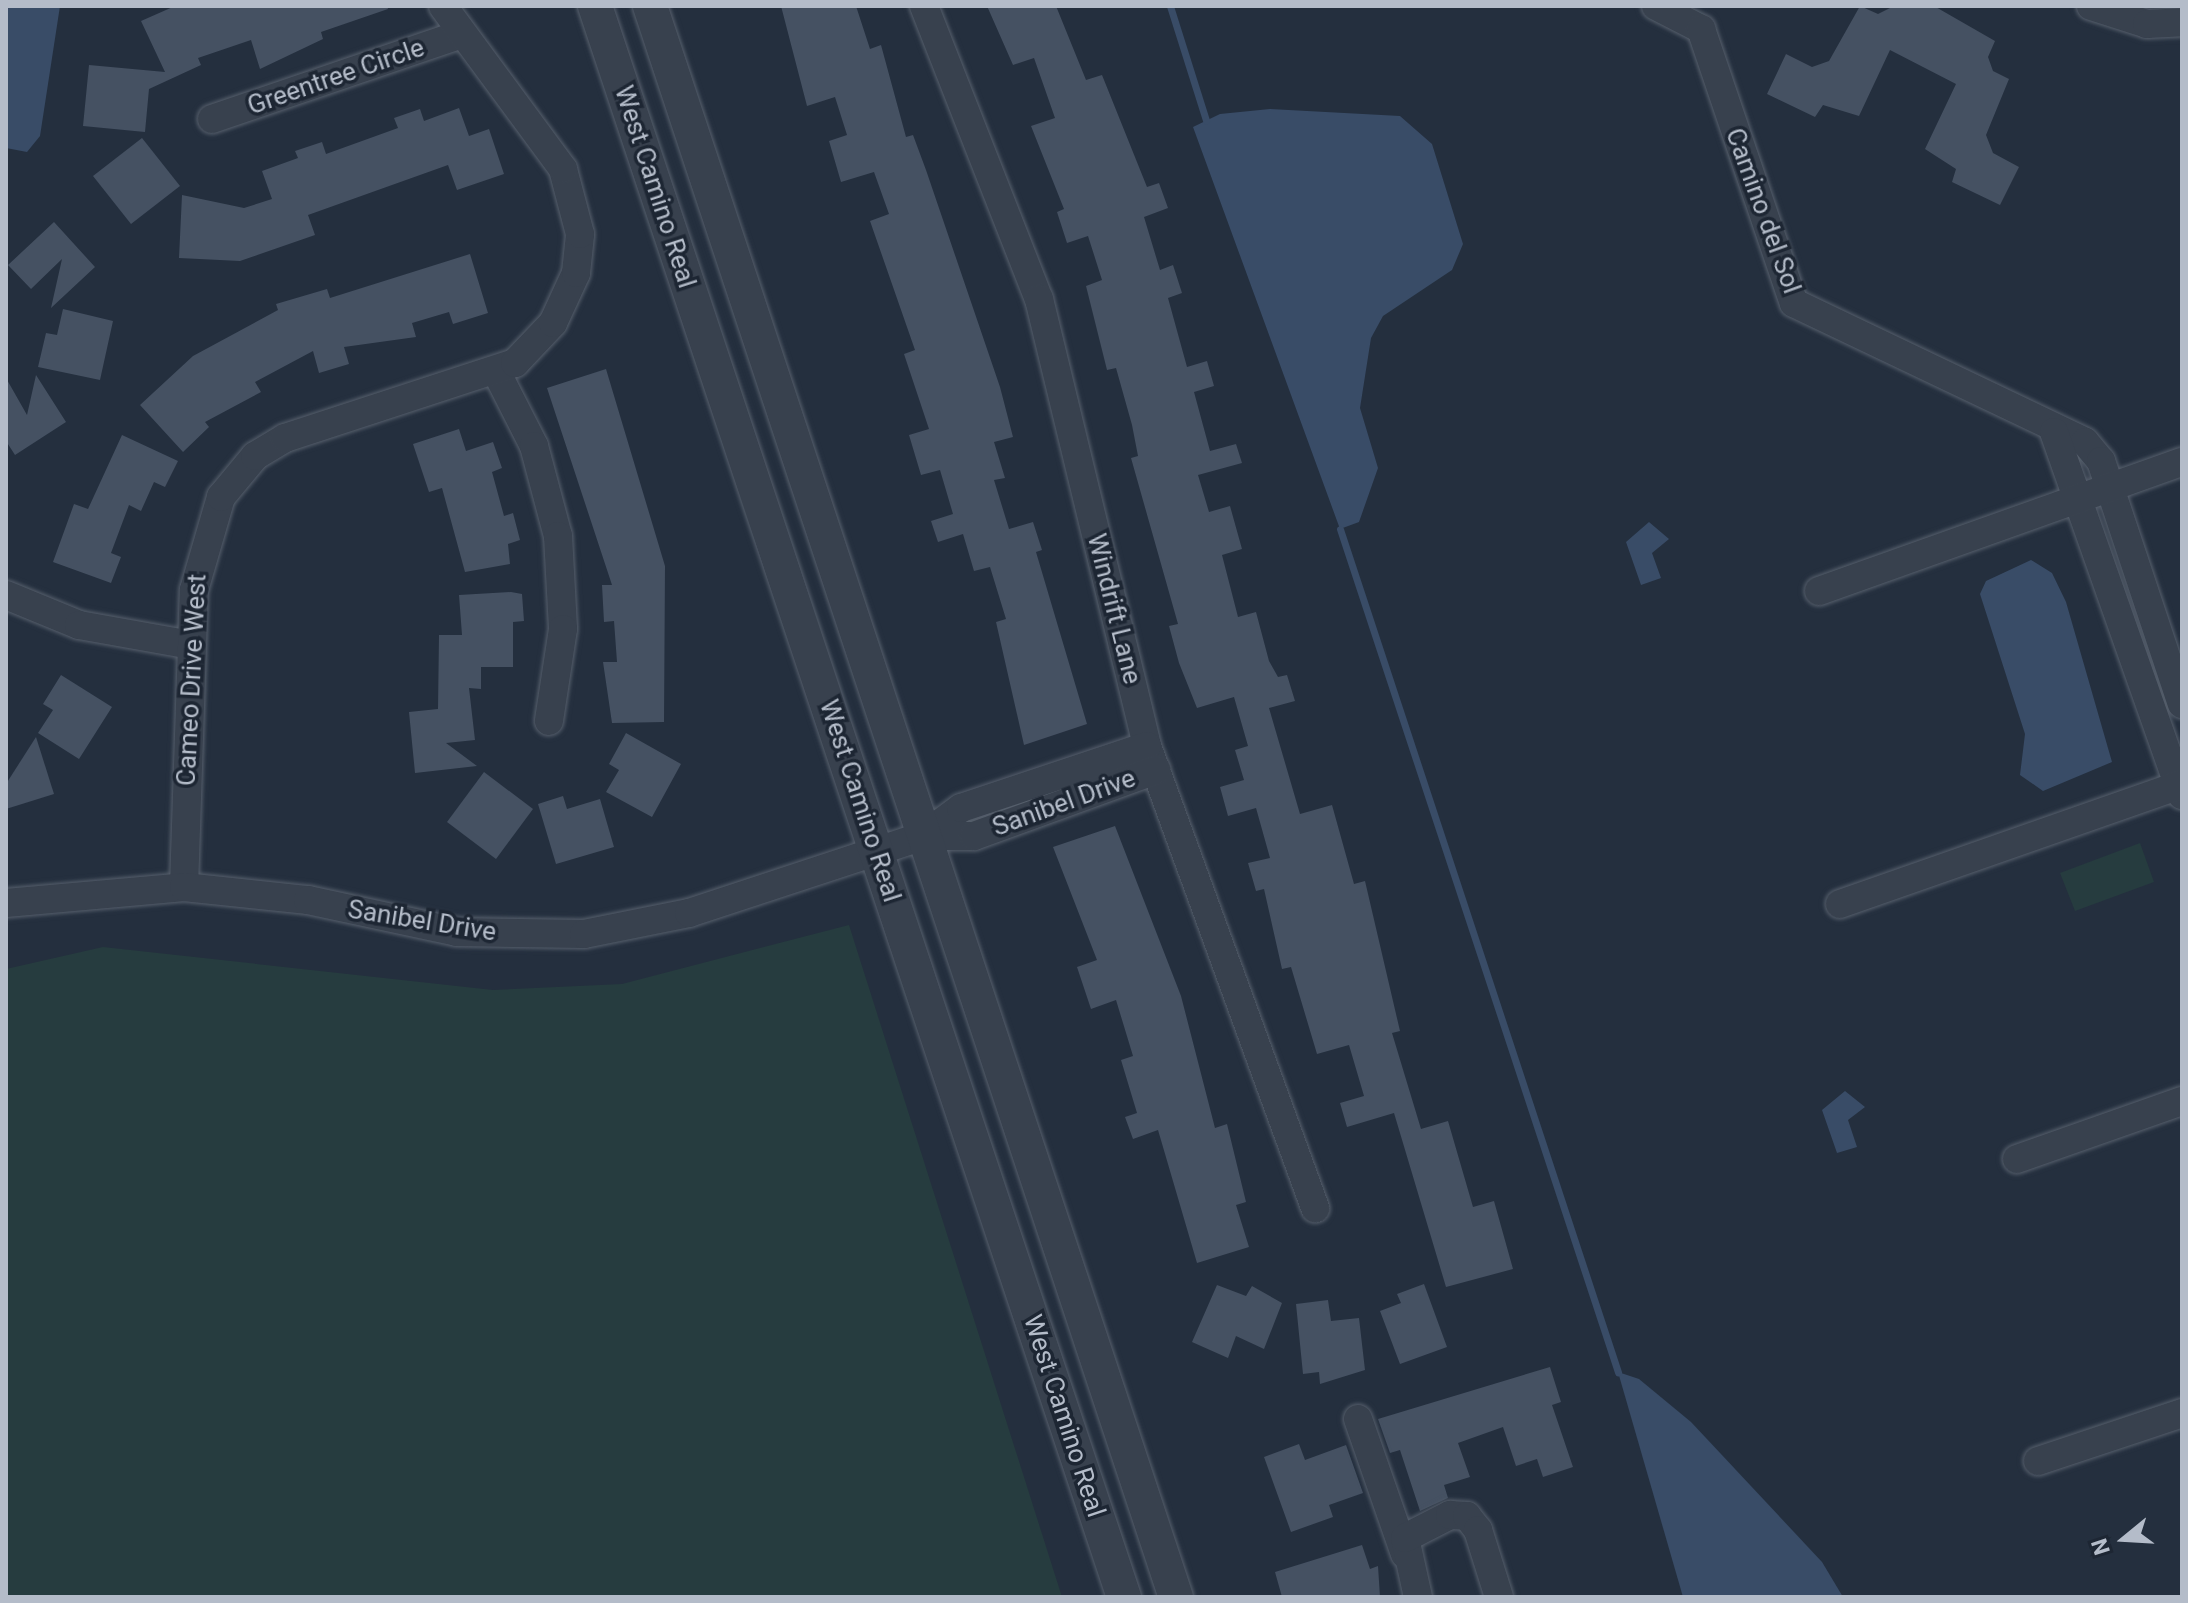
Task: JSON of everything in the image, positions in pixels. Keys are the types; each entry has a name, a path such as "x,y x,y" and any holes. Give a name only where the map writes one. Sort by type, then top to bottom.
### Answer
{"street":[{"path":"443,6 459,35"},
{"name":"West Camino Real","path":"595,6 1124,1597"},
{"name":"West Camino Real","path":"650,6 1176,1597"},
{"name":"Windrift Lane","path":"924,6 1039,299 1152,758 1315,1208"},
{"name":"Camino del Sol","path":"1656,6 1701,29 1794,303 2054,432 2085,442 2110,488 2182,704"},
{"path":"2091,6 2147,24 2182,22"},
{"name":"Greentree Circle","path":"212,119 459,35"},
{"name":"Cameo Drive West","path":"184,887 194,590 214,512 255,456 301,431 497,373 542,339 563,307 580,234 563,169 459,35"},
{"path":"497,373 534,446 558,536 563,629 549,721"},
{"path":"1840,904 2181,788 2054,432"},
{"path":"1819,591 2182,462"},
{"path":"7,599 79,625 191,645"},
{"name":"Sanibel Drive","path":"6,903 184,887 308,900 457,932 584,934 689,913 923,836 961,808 1152,758"},
{"path":"2017,1159 2182,1101"},
{"path":"2038,1461 2182,1413"},
{"path":"1358,1419 1418,1597"},
{"path":"1405,1554 1405,1538 1419,1527 1467,1516 1499,1597"}],"green space":[{"path":"2140,843 2154,882 2075,911 2060,873"},
{"path":"849,925 1062,1597 6,1597 6,969 103,947 493,990 622,984"}],"water":[{"path":"6,6 60,6 40,136 27,152 6,148"},
{"path":"1270,109 1400,116 1432,144 1463,244 1452,270 1383,316 1371,338 1360,408 1378,468 1359,522 1340,529 1193,127 1220,114"},
{"path":"1649,522 1669,539 1652,553 1661,578 1641,585 1626,542"},
{"path":"2031,560 2052,573 2066,602 2112,762 2043,791 2020,775 2025,734 1980,594 1986,581"},
{"path":"1845,1091 1865,1107 1848,1120 1857,1147 1837,1153 1822,1110"},
{"path":"1618,1372 1639,1379 1691,1422 1822,1562 1843,1597 1683,1597"}],"building":[{"path":"175,6 387,6 388,9 321,32 323,39 260,69 251,40 198,58 201,65 149,89 145,132 83,126 89,65 165,72 141,21"},
{"path":"781,6 856,6 870,49 881,45 906,137 913,135 926,170 1000,387 1013,437 994,442 1005,478 994,480 1009,529 1033,522 1042,550 1036,552 1087,724 1024,745 996,622 1006,619 990,567 974,571 963,534 938,542 931,521 953,514 940,470 921,475 909,435 929,429 904,354 915,350 870,221 889,214 874,172 841,182 829,141 847,135 835,97 807,106"},
{"path":"987,6 1056,6 1086,80 1102,75 1147,187 1159,183 1168,208 1144,217 1160,270 1173,265 1182,293 1168,298 1187,367 1207,361 1214,386 1194,392 1210,451 1236,444 1242,463 1198,475 1209,512 1230,506 1242,549 1222,555 1238,617 1256,612 1269,661 1278,677 1287,675 1295,701 1269,708 1300,814 1332,805 1354,884 1365,881 1400,1031 1392,1033 1421,1129 1448,1121 1473,1207 1494,1201 1513,1269 1446,1287 1394,1113 1347,1127 1340,1103 1364,1096 1349,1045 1317,1054 1291,967 1282,969 1264,889 1256,891 1248,863 1270,858 1256,808 1228,816 1220,787 1244,780 1235,750 1248,746 1234,697 1197,708 1179,663 1169,626 1178,624 1131,458 1138,456 1132,425 1116,368 1107,370 1086,286 1102,280 1088,236 1067,243 1057,212 1064,209 1031,126 1055,118 1034,58 1013,65"},
{"path":"1860,6 1878,14 1894,6 1934,6 1995,41 1988,57 1993,71 2009,79 1986,135 1993,153 2019,167 2000,205 1952,182 1956,169 1925,149 1956,84 1890,50 1859,116 1823,105 1815,117 1767,94 1786,54 1812,67 1829,61"},
{"path":"459,108 469,136 489,129 504,174 457,190 448,165 308,215 315,235 240,261 179,258 182,195 244,208 272,199 262,171 298,158 295,151 322,142 326,154 398,128 394,118 420,109 424,121"},
{"path":"142,138 180,186 131,224 93,176"},
{"path":"54,222 95,267 51,308 62,259 31,289 8,265"},
{"path":"470,254 488,313 453,324 449,312 412,323 416,337 344,347 349,364 319,373 313,351 255,382 261,392 205,422 209,427 183,452 140,405 193,356 278,310 276,304 327,289 330,298"},
{"path":"63,309 113,321 100,380 38,367 46,333 57,335"},
{"path":"606,369 665,566 664,722 612,723 603,662 617,662 614,621 604,622 602,585 612,585 547,388"},
{"path":"36,375 66,422 15,455 6,441 6,378 27,415"},
{"path":"459,429 466,451 493,442 502,468 492,472 504,516 513,513 520,540 508,544 510,564 465,572 442,488 429,492 413,444"},
{"path":"122,435 178,461 165,487 154,482 141,511 129,505 111,553 121,557 111,583 53,562 74,504 88,509"},
{"path":"522,594 524,621 513,622 513,667 481,667 481,689 469,688 475,740 446,743 477,766 415,773 409,712 438,709 439,635 462,635 459,595"},
{"path":"61,675 112,707 79,759 38,733 53,710 43,704"},
{"path":"626,733 681,764 652,817 606,792 619,770 609,764"},
{"path":"36,737 54,794 6,809 6,784"},
{"path":"484,772 533,809 496,859 447,822"},
{"path":"563,796 567,809 600,799 614,847 556,864 538,804"},
{"path":"1115,826 1181,996 1215,1128 1227,1124 1246,1202 1236,1205 1249,1247 1197,1263 1158,1130 1133,1139 1125,1117 1137,1113 1121,1060 1133,1056 1116,1000 1091,1009 1077,967 1097,960 1053,847"},
{"path":"1424,1284 1447,1347 1400,1364 1380,1311 1401,1303 1397,1294"},
{"path":"1217,1285 1246,1296 1252,1286 1282,1303 1264,1349 1236,1336 1228,1358 1192,1342"},
{"path":"1328,1300 1331,1321 1359,1318 1365,1370 1320,1384 1319,1372 1303,1374 1296,1304"},
{"path":"1550,1367 1561,1402 1552,1405 1573,1467 1543,1477 1537,1459 1516,1466 1503,1427 1458,1443 1470,1477 1444,1485 1448,1498 1420,1511 1400,1450 1390,1453 1378,1419"},
{"path":"1299,1444 1305,1460 1346,1445 1363,1493 1329,1505 1333,1517 1291,1532 1264,1457"},
{"path":"1362,1545 1370,1569 1378,1566 1380,1597 1282,1597 1275,1572"}],"waterway":[{"path":"1170,6 1206,120"},
{"path":"1340,529 1618,1372"}]}
